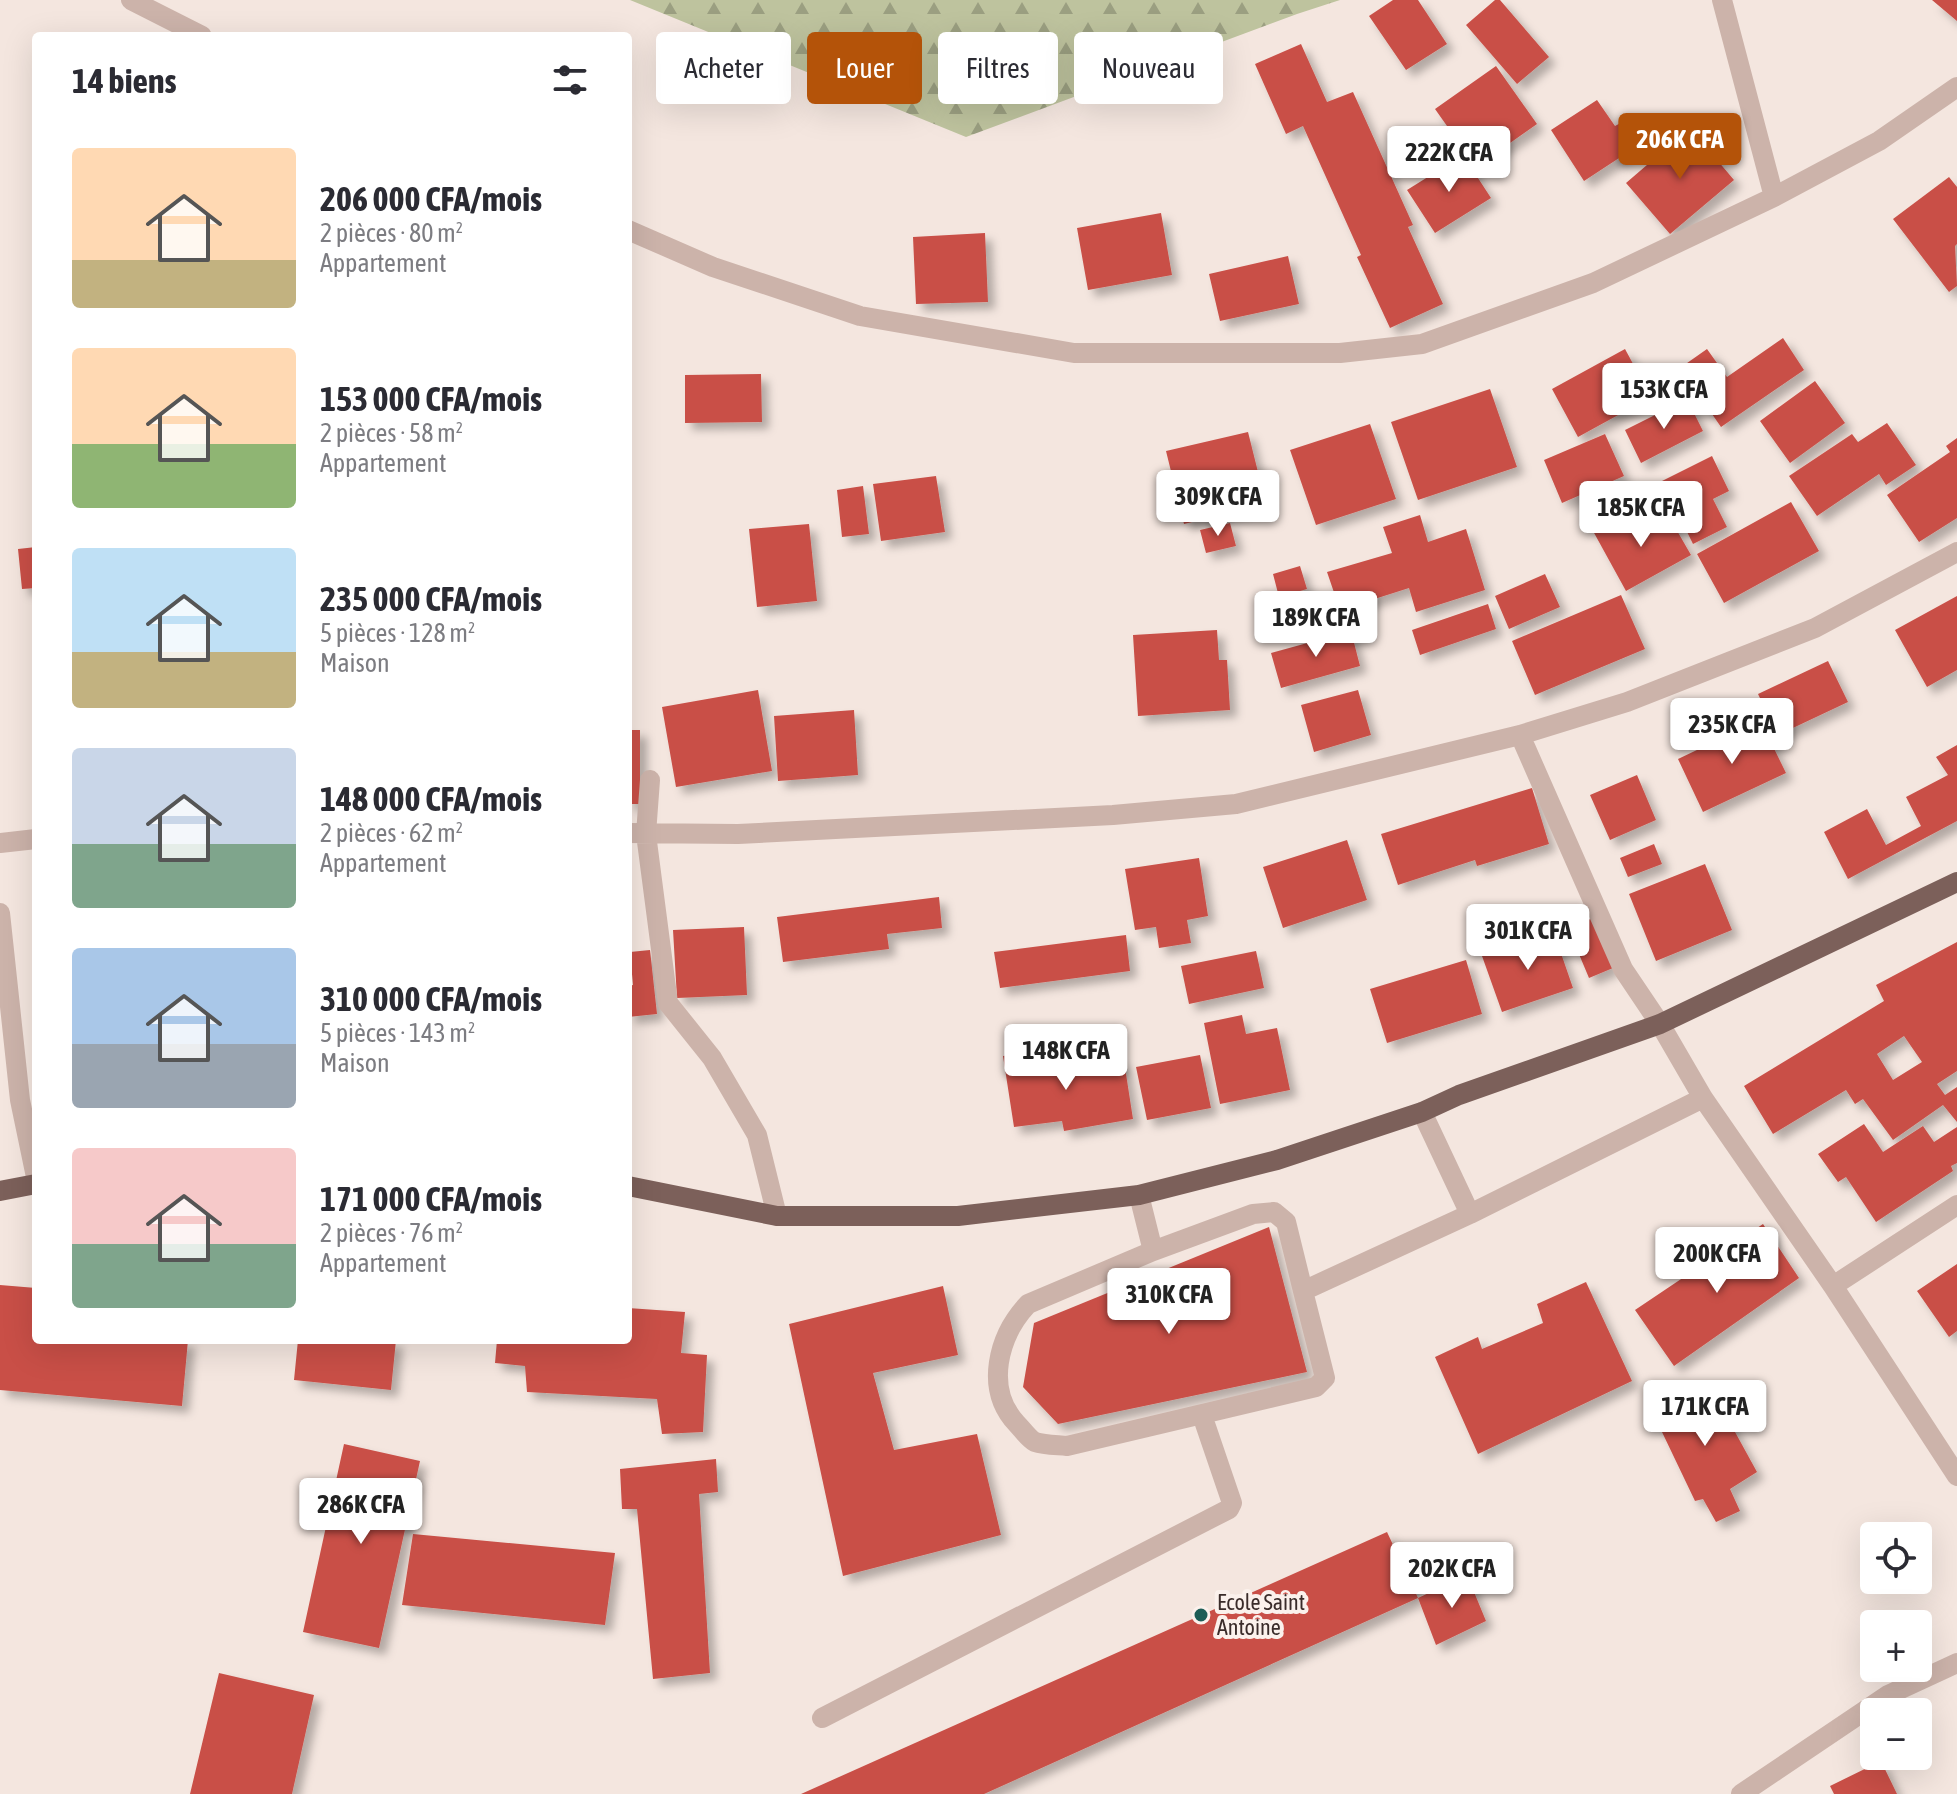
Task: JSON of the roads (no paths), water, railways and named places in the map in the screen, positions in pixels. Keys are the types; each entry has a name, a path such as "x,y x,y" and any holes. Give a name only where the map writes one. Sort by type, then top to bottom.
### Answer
{"main road":[{"path":"632,1187 777,1216 958,1216 1139,1195 1277,1160 1422,1112 1459,1095 1660,1024 1957,882"},
{"path":"0,1191 32,1185"}],"street":[{"path":"131,0 194,32"},
{"path":"1722,0 1774,197"},
{"path":"632,232 713,267 860,316 1044,348 1074,353 1340,353 1422,344 1593,283 1774,197 1879,141 1957,87"},
{"path":"637,833 738,834 1113,815 1236,804 1520,735 1627,702 1815,628 1957,552"},
{"path":"1520,735 1623,969 1660,1024 1703,1098 1833,1286 1957,1476"},
{"path":"650,780 637,833 668,1003 712,1058 757,1135 777,1216"},
{"path":"0,843 32,839"},
{"path":"0,913 20,1100 32,1158"},
{"path":"1303,1291 1470,1214 1703,1098"},
{"path":"1422,1112 1470,1214"},
{"path":"1139,1195 1153,1251"},
{"path":"1833,1286 1957,1205"},
{"path":"1274,1212 1286,1222 1303,1291 1325,1378 1322,1383 1067,1446 1033,1441 1009,1415 998,1385 1002,1343 1013,1320 1028,1304 1153,1251 1253,1214 1274,1212"},
{"path":"822,1718 1229,1509 1232,1503 1202,1415"},
{"path":"1741,1794 1888,1695 1957,1663"}],"place":[{"name":"Ecole Saint Antoine","path":"1201,1615"}]}
